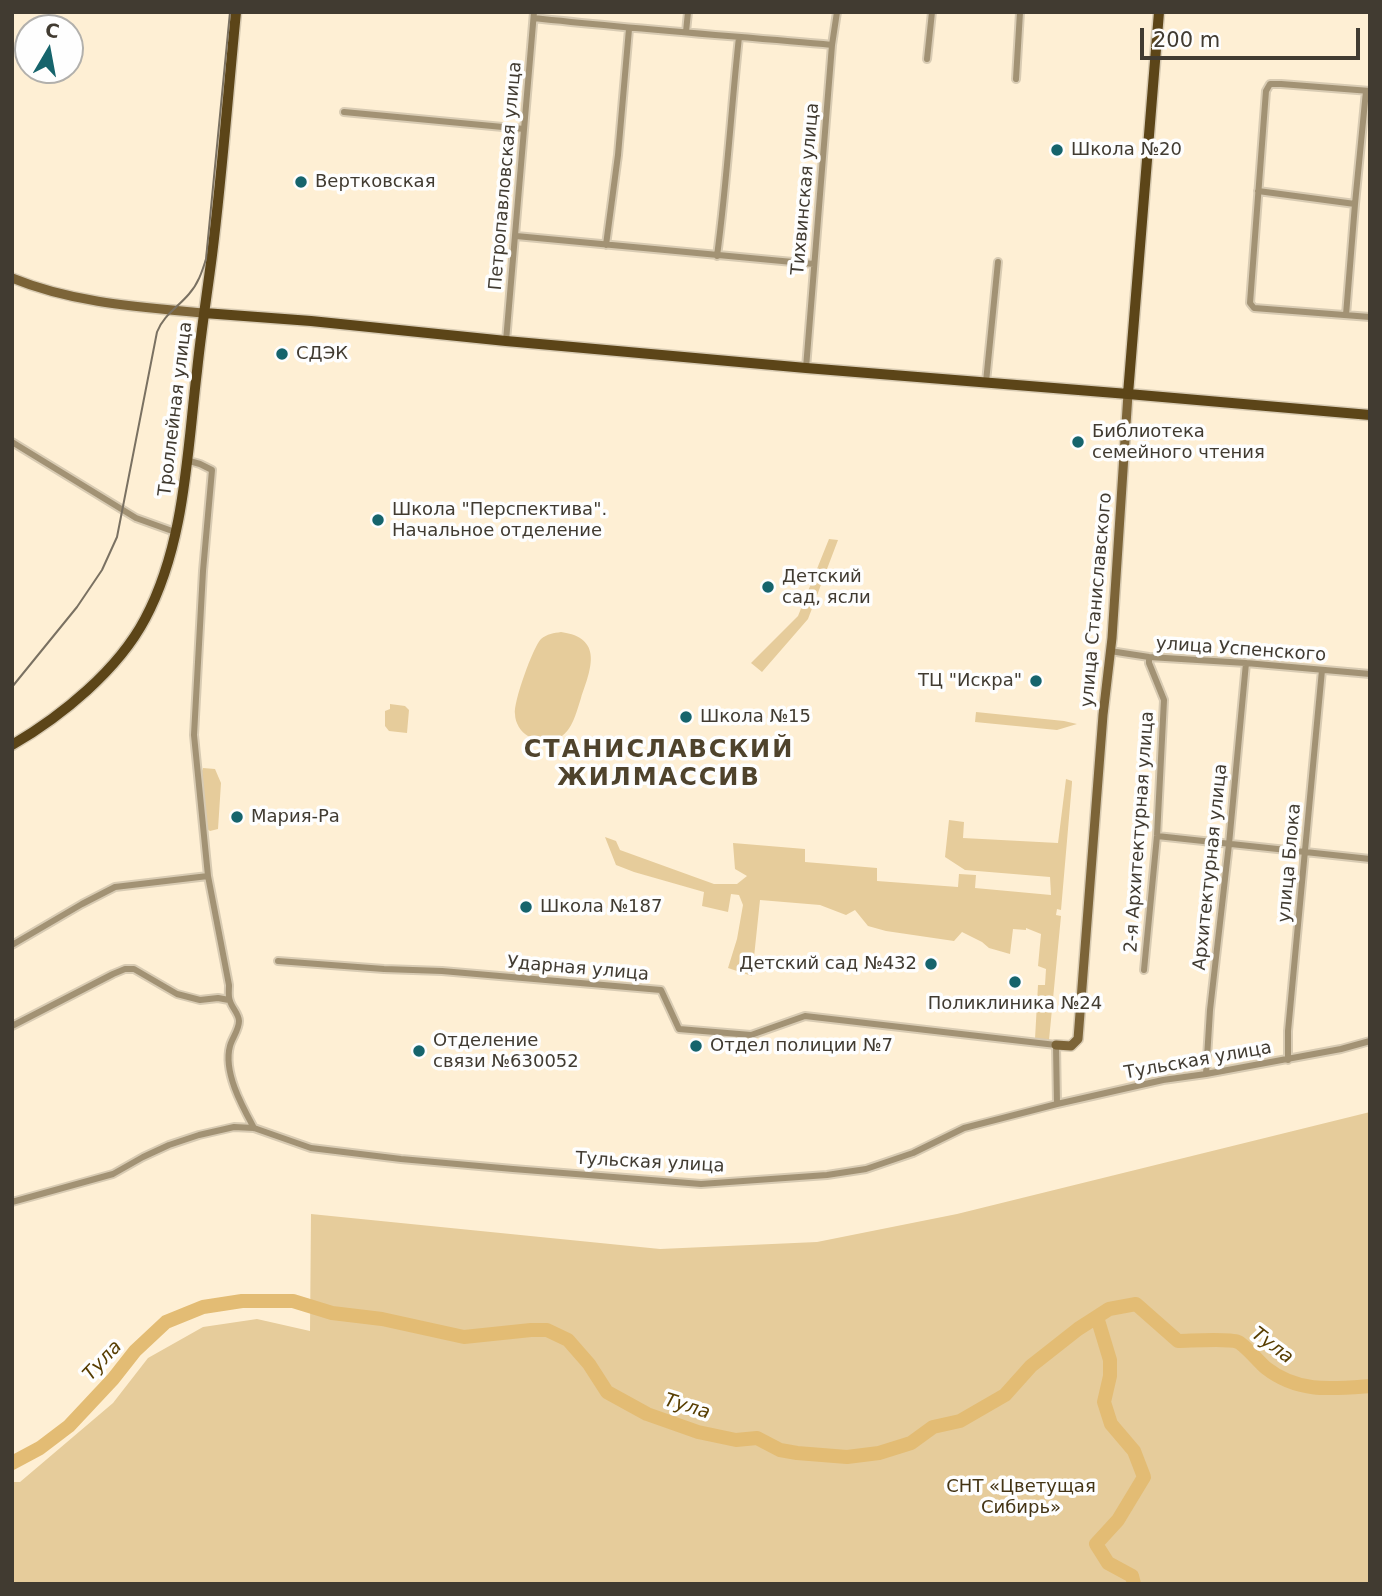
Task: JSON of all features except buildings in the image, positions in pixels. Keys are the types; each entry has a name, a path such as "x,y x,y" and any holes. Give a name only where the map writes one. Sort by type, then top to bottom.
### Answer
{"main road":[{"name":"Троллейная улица","path":"12,745 61,713 93,685 144,621 168,565 176,532 214,242 236,12"},
{"name":"улица Станиславского","path":"1128,394 1159,12"},
{"path":"204,313 806,368 1370,415"}],"street":[{"path":"686,32 688,12"},
{"name":"Тихвинская улица","path":"806,368 836,12"},
{"path":"927,59 932,12"},
{"path":"1016,79 1020,12"},
{"path":"534,15 628,29 832,45"},
{"name":"Петропавловская улица","path":"506,341 534,15"},
{"path":"606,245 618,155 628,29"},
{"path":"717,256 726,188 729,128 739,37"},
{"path":"1346,315 1354,204 1368,91 1270,84 1266,91 1250,303 1254,308 1370,317"},
{"path":"344,112 524,129"},
{"path":"1258,191 1354,204"},
{"path":"516,236 814,264"},
{"path":"986,382 998,262"},
{"path":"12,278 39,289 91,302 204,313"},
{"name":"улица Станиславского","path":"1056,1045 1071,1046 1078,1039 1102,729 1112,638 1128,394"},
{"path":"12,442 136,518 176,532"},
{"path":"186,460 212,470 203,571 194,735 208,876 229,985 229,1000 239,1019 228,1059 243,1108 254,1128"},
{"name":"улица Успенского","path":"1110,652 1370,674"},
{"name":"2-я Архитектурная улица","path":"1144,970 1157,836 1164,700 1149,657"},
{"name":"Архитектурная улица","path":"1206,1074 1209,1010 1229,844 1246,663"},
{"name":"улица Блока","path":"1288,1060 1288,1031 1322,670"},
{"path":"1157,836 1370,859"},
{"path":"12,945 115,887 208,876"},
{"name":"Ударная улица","path":"278,961 442,971 661,990 679,1029 751,1035 805,1016 1056,1045"},
{"path":"12,1026 125,969 134,969 177,994 200,1000 229,1000"},
{"name":"Тульская улица","path":"12,1202 113,1174 143,1157 199,1135 234,1127 254,1128 311,1148 388,1158 701,1184 827,1175 866,1169 913,1153 964,1128 1057,1104 1163,1080 1288,1060 1370,1041"},
{"path":"1056,1045 1057,1104"}],"green space":[{"path":"829,539 838,540 808,619 762,672 751,663 798,616"},
{"path":"561,632 575,635 589,648 591,656 588,676 571,726 556,739 538,741 521,730 517,724 515,708 529,663 541,639"},
{"path":"390,704 405,706 409,710 407,733 389,731 385,726 385,711 390,709"},
{"path":"976,712 1077,724 1057,730 975,722"},
{"path":"203,768 215,769 221,783 218,829 210,831 207,829"},
{"path":"1066,779 1072,783 1061,910 1057,909 1056,915 1061,916 1049,1040 1035,1039 1038,985 1045,985 1046,969 1038,966 1041,934 1026,928 1013,929 1010,954 989,948 962,932 954,941 886,931 868,926 855,910 846,915 820,905 760,900 752,976 728,968 743,905 739,895 731,894 728,912 702,906 704,892 616,865 605,837 616,841 620,850 714,884 737,884 747,876 735,869 733,843 805,849 805,862 877,868 877,881 958,887 959,874 976,875 975,888 1051,895 1050,877 965,870 945,857 949,820 964,822 963,838 1058,843"},
{"name":"СНТ «Цветущая Сибирь»","path":"1370,1112 1370,1584 12,1584 12,1482 20,1482 113,1403 148,1358 203,1327 257,1319 310,1331 311,1214 660,1249 817,1242 957,1214"}],"waterway":[{"name":"Тула","path":"12,1463 40,1448 69,1426 135,1351 166,1322 203,1307 242,1301 293,1301 332,1313 382,1319 464,1337 547,1330 568,1340 589,1364 607,1392 647,1414 698,1432 736,1440 757,1438 780,1450 847,1457 879,1453 911,1443 933,1427 960,1421 1005,1395 1031,1366 1078,1329 1109,1309 1136,1304 1178,1341 1238,1342 1266,1368 1290,1382 1315,1388 1370,1386"},
{"path":"1097,1317 1110,1360 1110,1376 1104,1402 1111,1424 1134,1451 1144,1477 1118,1520 1096,1544 1108,1563 1132,1576 1134,1584"}],"tram line":[{"path":"12,687 77,607 102,570 117,537 157,332 167,316 195,286 206,259 230,12"}],"place":[{"name":"Школа №20","path":"1057,150"},
{"name":"Вертковская","path":"301,182"},
{"name":"СДЭК","path":"282,354"},
{"name":"Библиотека семейного чтения","path":"1078,442"},
{"name":"Школа \"Перспектива\". Начальное отделение","path":"378,520"},
{"name":"Детский сад, ясли","path":"768,587"},
{"name":"ТЦ \"Искра\"","path":"1036,681"},
{"name":"Школа №15","path":"686,717"},
{"name":"Мария-Ра","path":"237,817"},
{"name":"Школа №187","path":"526,907"},
{"name":"Детский сад №432","path":"931,964"},
{"name":"Поликлиника №24","path":"1015,982"},
{"name":"Отдел полиции №7","path":"696,1046"},
{"name":"Отделение связи №630052","path":"419,1051"}],"district":[{"name":"СТАНИСЛАВСКИЙ ЖИЛМАССИВ","path":"659,765"}]}
